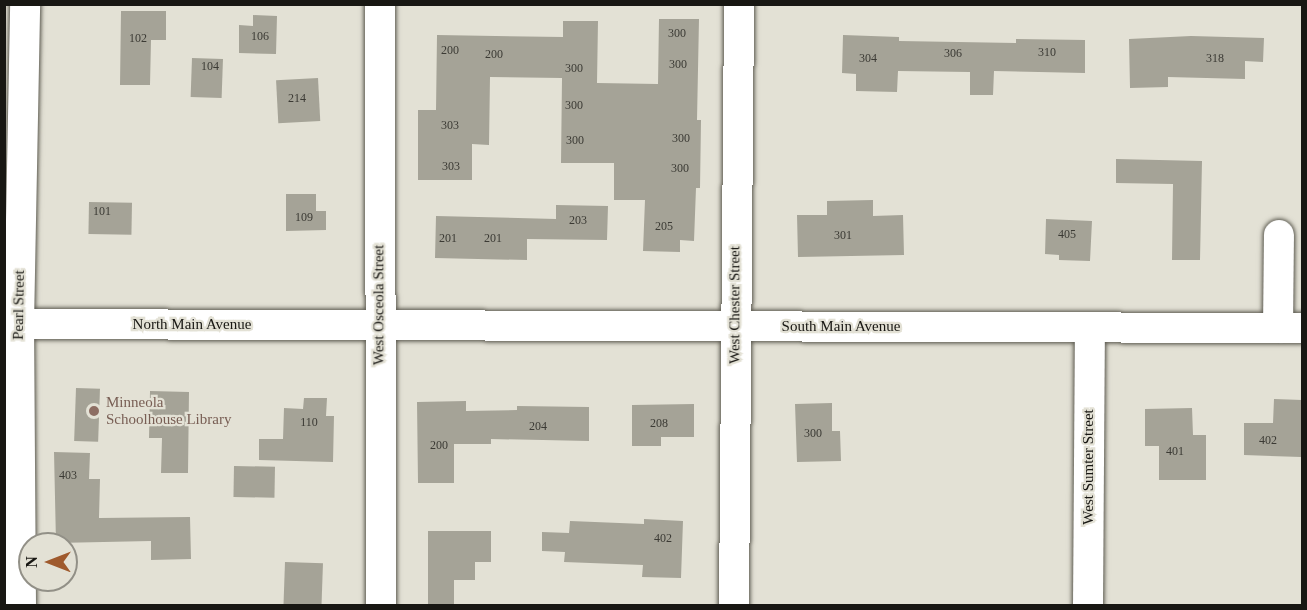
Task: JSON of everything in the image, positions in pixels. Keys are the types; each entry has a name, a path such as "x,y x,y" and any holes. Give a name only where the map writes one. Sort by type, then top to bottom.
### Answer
{"street":[{"name":"Pearl Street","path":"21,606 12,325 25,4"},
{"name":"West Osceola Street","path":"380,4 381,606"},
{"name":"West Chester Street","path":"734,606 740,4"},
{"path":"1279,235 1290,328"},
{"name":"North Main Avenue","path":"12,325 379,326"},
{"name":"South Main Avenue","path":"379,326 1290,328"},
{"name":"West Sumter Street","path":"1088,606 1090,328"}],"building":[{"path":"121,11 166,11 166,40 151,40 150,85 120,85"},
{"path":"253,15 277,16 276,54 239,53 239,25 253,26"},
{"path":"659,19 699,19 697,120 701,120 700,188 696,188 694,241 680,240 680,252 643,251 645,200 614,200 614,163 561,163 562,78 490,77 489,145 472,144 472,180 418,180 418,110 436,110 437,35 563,37 563,21 598,21 597,83 658,84"},
{"path":"843,35 899,37 899,41 1016,43 1016,39 1085,40 1085,73 994,71 993,95 970,95 970,72 898,71 897,92 856,91 856,74 842,73"},
{"path":"1191,36 1264,38 1263,62 1245,61 1245,79 1168,77 1168,87 1130,88 1129,39"},
{"path":"192,58 223,59 222,98 191,97"},
{"path":"318,78 320,121 278,123 276,80"},
{"path":"1116,159 1202,161 1200,260 1172,260 1173,184 1116,183"},
{"path":"286,194 316,194 316,211 326,211 326,230 286,231"},
{"path":"873,200 873,216 903,215 904,255 798,257 797,215 827,215 827,201"},
{"path":"89,202 132,203 131,235 88,234"},
{"path":"556,205 608,206 607,240 527,239 527,260 435,258 436,216 556,219"},
{"path":"1046,219 1092,221 1090,261 1059,260 1059,255 1045,254"},
{"name":"Minneola Schoolhouse Library","path":"76,388 100,389 98,442 74,441"},
{"path":"150,391 189,392 188,473 161,473 162,438 149,438"},
{"path":"304,398 327,398 326,416 334,416 333,462 259,460 259,439 283,439 284,408 303,409"},
{"path":"1274,399 1302,400 1301,457 1244,455 1244,423 1273,423"},
{"path":"466,401 466,411 517,410 517,406 589,407 589,441 491,439 491,444 454,444 454,483 418,483 417,402"},
{"path":"832,403 832,431 840,431 841,461 797,462 795,404"},
{"path":"694,404 694,437 661,437 661,446 632,446 632,405"},
{"path":"1192,408 1193,435 1206,435 1206,480 1159,480 1159,446 1145,446 1145,409"},
{"path":"54,452 90,453 89,479 100,479 99,518 190,517 191,559 151,560 151,541 78,543 78,532 56,532"},
{"path":"234,466 275,467 274,498 233,497"},
{"path":"644,519 683,521 681,578 642,577 643,565 564,562 565,552 542,551 542,532 569,533 570,521 644,524"},
{"path":"428,531 491,531 491,562 475,562 475,580 454,580 454,606 428,606"},
{"path":"285,562 323,563 321,606 283,606"}],"place":[{"name":"Minneola Schoolhouse Library","path":"94,411"}]}
